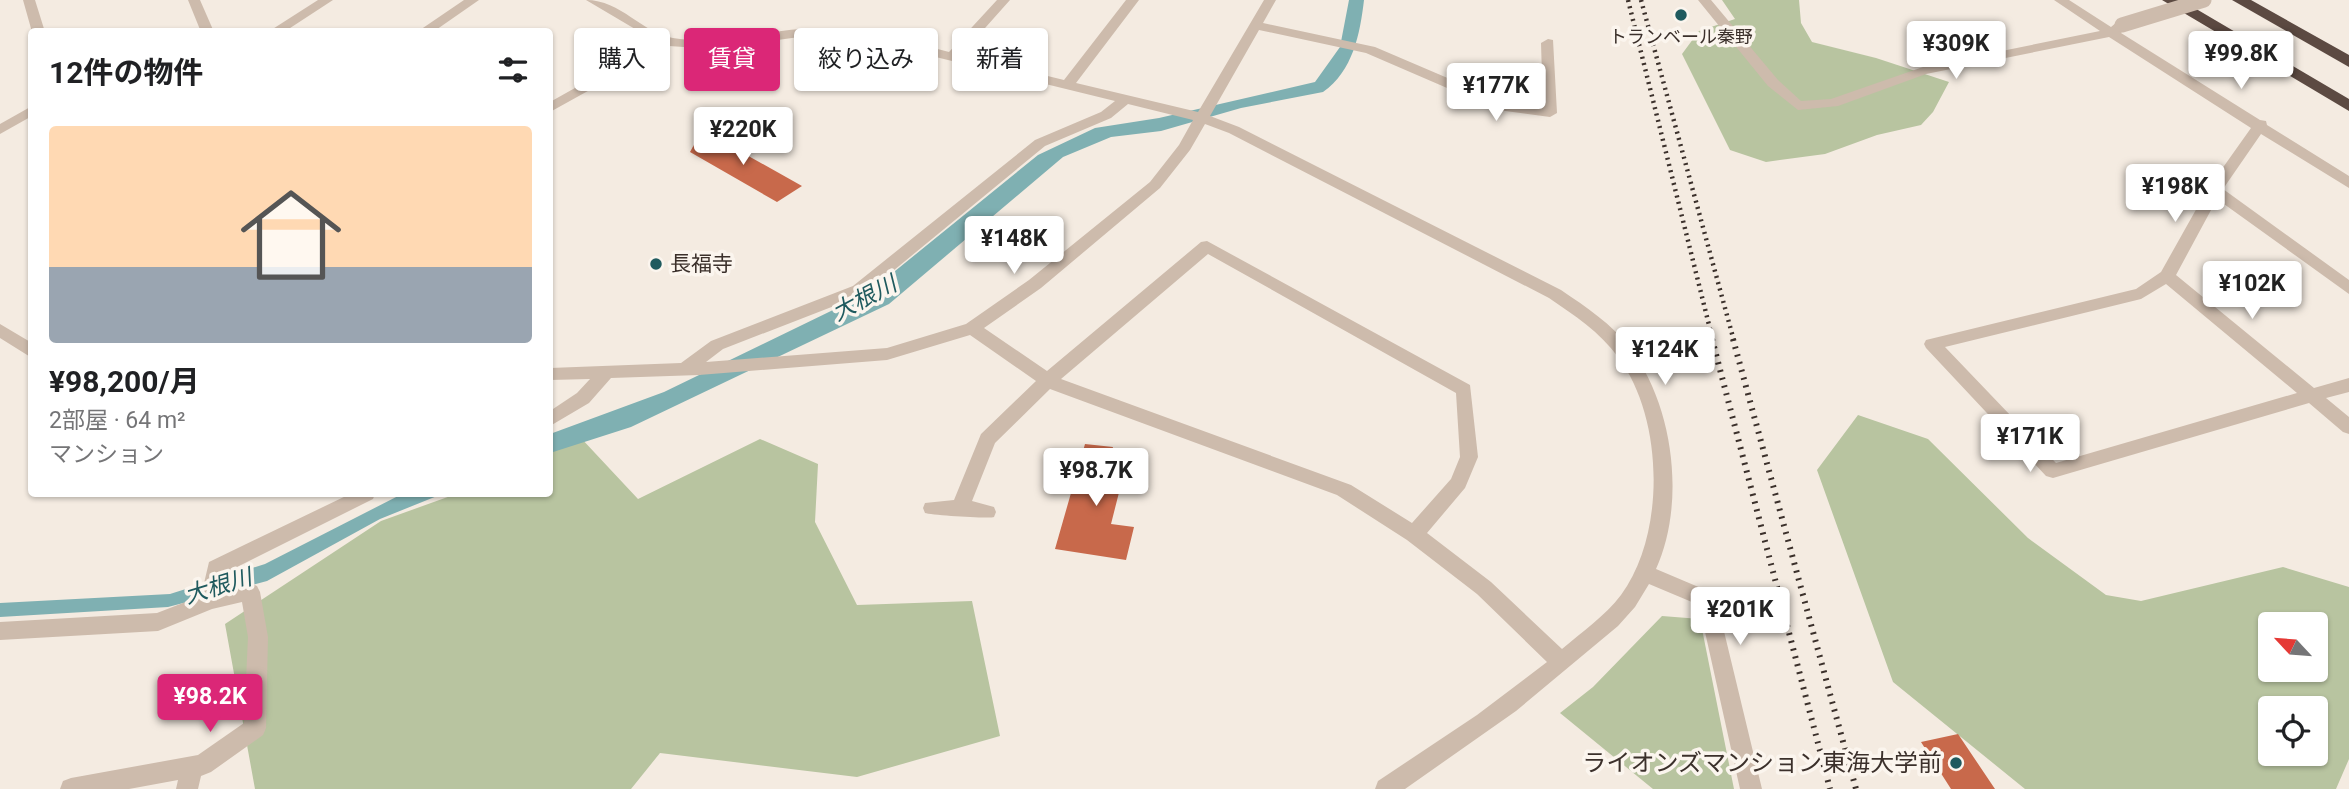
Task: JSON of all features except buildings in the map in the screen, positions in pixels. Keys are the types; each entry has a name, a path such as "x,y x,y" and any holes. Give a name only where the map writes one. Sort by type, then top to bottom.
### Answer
{"highway":[{"path":"2170,0 2349,106"},
{"path":"2240,0 2349,62"}],"street":[{"path":"29,0 38,28"},
{"path":"194,0 206,28"},
{"path":"281,28 327,0"},
{"path":"430,28 473,0"},
{"path":"592,0 642,28"},
{"path":"978,28 1004,0"},
{"path":"1067,85 1133,0"},
{"path":"553,374 692,369 887,354 972,328 1035,284 1155,185 1185,147 1270,0"},
{"path":"1704,0 1773,83 1798,106 1833,103 1923,71 2117,28 2204,0"},
{"path":"2060,0 2117,28 2349,183"},
{"path":"1255,25 1361,48 1503,107 1550,113 1548,43"},
{"path":"670,42 713,45 799,33 836,32 952,57"},
{"path":"1048,80 1124,101 1203,118 1234,130 1555,294 1591,318 1617,341 1643,383 1663,461 1661,518 1644,573 1628,601 1562,663 1489,719 1386,789"},
{"path":"553,106 580,91"},
{"path":"692,369 717,345 859,290 1040,143 1106,116 1124,101"},
{"path":"0,130 28,112"},
{"path":"2261,124 2215,190 2167,276 2141,293 1932,345 2053,471 2349,385"},
{"path":"2215,190 2349,288"},
{"path":"960,507 987,439 1032,394 1050,382 1208,246 1464,390 1469,457 1458,483 1414,534"},
{"path":"2167,276 2349,426"},
{"path":"972,328 1050,382 1125,412 1344,490 1414,534 1484,588 1562,663"},
{"path":"0,330 28,349"},
{"path":"553,417 583,398 605,374"},
{"path":"210,601 216,568 360,497"},
{"path":"932,508 960,507 987,512"},
{"path":"1644,573 1707,600 1751,789"},
{"path":"0,631 158,622 210,601 250,592 258,637 255,727 203,765 71,789"},
{"path":"187,789 192,767"}],"green space":[{"path":"1722,0 1799,0 1801,23 1812,42 1876,58 1949,82 1933,112 1921,125 1877,135 1825,154 1766,162 1730,150 1682,54 1699,31 1735,19"},
{"path":"1858,415 1928,439 2028,538 2106,595 2141,601 2283,567 2349,587 2349,759 2336,789 2025,789 1893,682 1817,470"},
{"path":"580,437 638,499 760,439 818,464 815,522 857,605 972,601 1000,736 857,777 660,753 631,789 255,789 225,624 381,521 448,497 553,497 553,450"},
{"path":"1662,616 1700,619 1734,789 1653,789 1560,713 1593,687"}],"water":[{"name":"大根川","path":"1349,0 1364,0 1357,39 1348,63 1342,74 1323,92 1241,108 1161,131 1111,137 1063,157 889,304 631,427 553,452 553,433 664,392 868,293 1038,155 1095,128 1159,118 1315,82 1340,47"},
{"name":"大根川","path":"396,497 435,497 380,519 267,581 168,607 0,617 0,603 170,594 265,564"}],"railway":[{"path":"1628,0 1713,341"},
{"path":"1641,0 1734,341"},
{"path":"1712,339 1830,789"},
{"path":"1733,339 1856,789"}],"place":[{"name":"トランベール秦野","path":"1681,15"},
{"name":"長福寺","path":"656,264"},
{"name":"ライオンズマンション東海大学前","path":"1956,763"}]}
